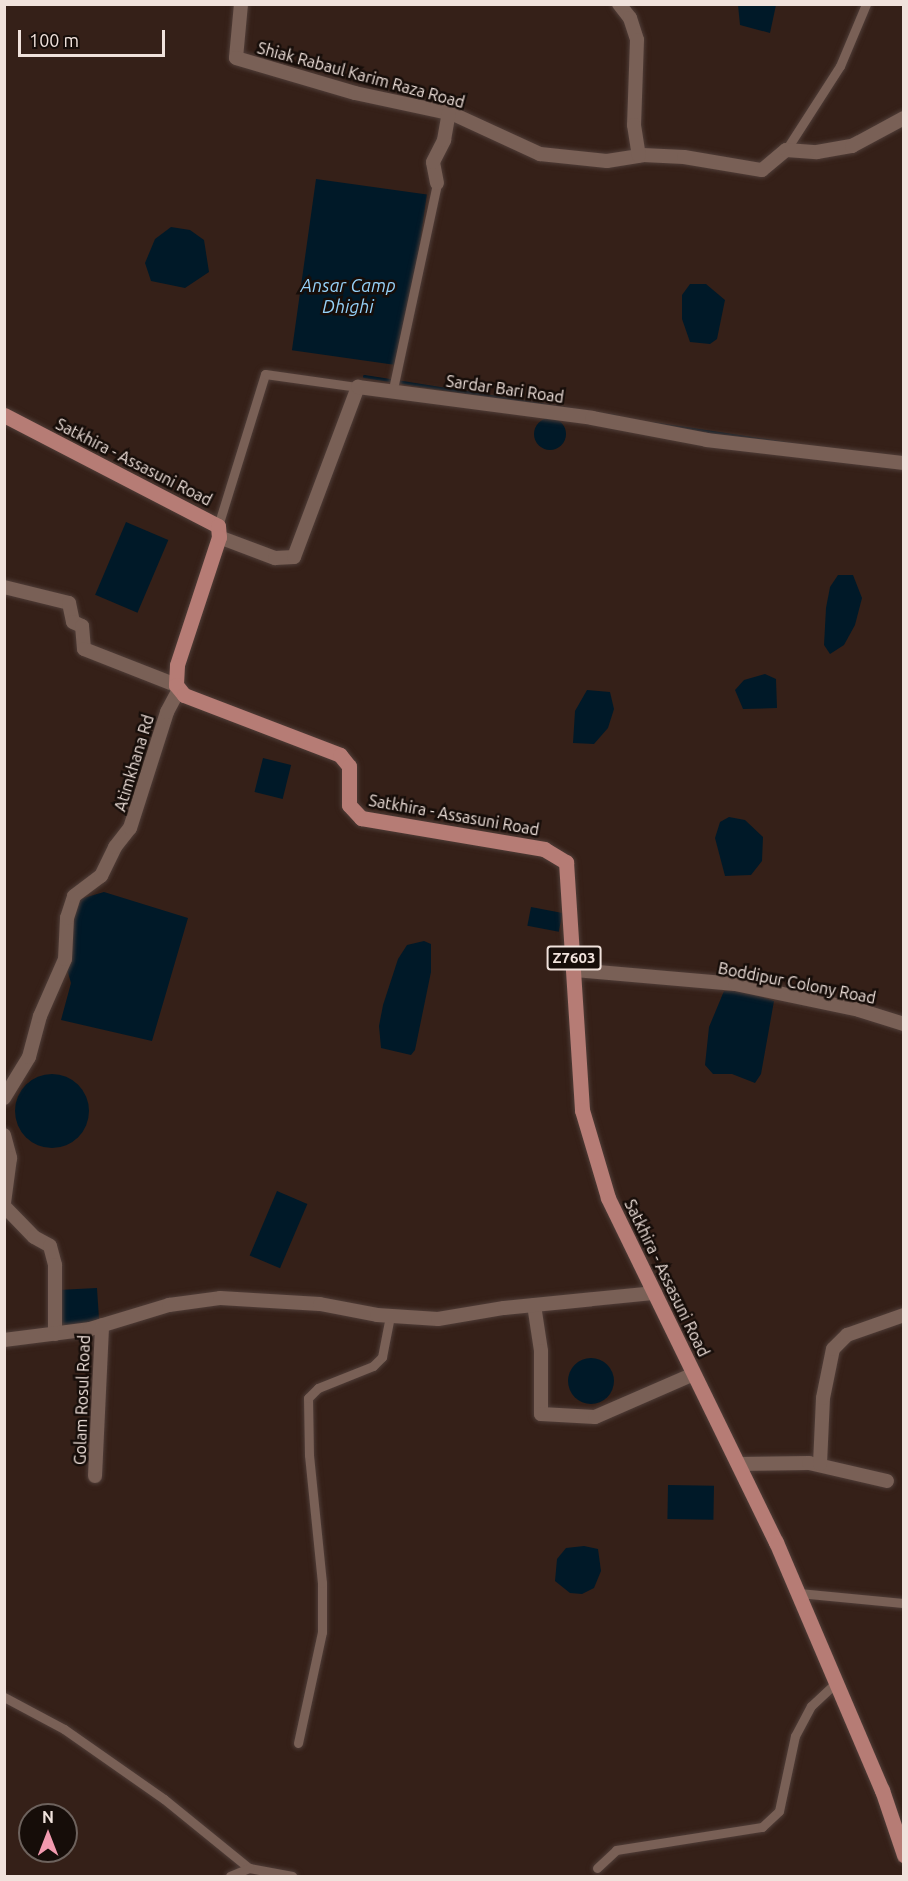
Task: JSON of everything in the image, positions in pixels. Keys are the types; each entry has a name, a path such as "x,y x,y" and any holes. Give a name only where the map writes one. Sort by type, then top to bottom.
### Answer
{"main road":[{"name":"Shiak Rabaul Karim Raza Road","path":"241,4 236,58 356,93 449,113 540,154 607,161 639,156 684,157 762,170 786,150"},
{"path":"619,4 630,18 637,40 634,125 639,156"},
{"path":"437,183 433,162 444,140 449,113"},
{"path":"786,150 817,152 852,146 903,118"},
{"path":"4,586 20,593 41,593 69,603 73,622 82,626 84,649 177,687 177,665 218,531 275,558 294,557 358,387"},
{"name":"Sardar Bari Road","path":"358,387 393,389 592,418 707,440 903,463"},
{"name":"Satkhira - Assasuni Road","path":"4,415 218,531"},
{"name":"Satkhira - Assasuni Road","path":"177,687 184,695 340,755 349,766 349,805 361,818 544,849 566,862 575,970 582,1110 608,1198 738,1464 798,1593 882,1790 903,1855"},
{"name":"Atimkhana Rd","path":"4,1098 29,1058 40,1016 65,959 67,918 74,896 101,876 115,847 130,828 177,687"},
{"name":"Boddipur Colony Road","path":"575,970 735,984 859,1010 903,1024"},
{"path":"4,1135 10,1158 4,1204 34,1237 50,1246 55,1265 55,1334"},
{"path":"4,1340 102,1325 169,1305 220,1298 320,1304 390,1316 438,1319 534,1305 655,1293"},
{"path":"534,1305 541,1350 541,1414 595,1417 694,1374"},
{"path":"820,1464 822,1407 833,1349 846,1335 903,1315"},
{"name":"Golam Rosul Road","path":"95,1476 102,1325"},
{"path":"738,1464 767,1461 820,1464 887,1481"}],"street":[{"path":"786,150 840,66 866,4"},
{"path":"393,389 437,183"},
{"path":"218,531 265,374 358,387"},
{"path":"298,1743 322,1632 322,1583 309,1455 308,1398 318,1388 374,1366 382,1357 390,1316"},
{"path":"798,1593 903,1602"},
{"path":"597,1868 616,1850 762,1827 779,1811 800,1726 811,1706 836,1683"},
{"path":"4,1697 63,1729 164,1799 249,1868 292,1876"},
{"path":"230,1876 249,1868"}],"water":[{"path":"738,5 776,5 770,33 740,25"},
{"name":"Ansar Camp Dhighi","path":"316,179 427,195 403,366 292,350"},
{"path":"171,227 190,230 204,240 209,272 185,288 151,281 145,263 155,239"},
{"path":"690,284 706,284 725,300 717,339 710,344 690,342 682,319 682,295"},
{"path":"550,418 561,423 566,434 561,445 550,450 539,445 534,434 539,423"},
{"path":"126,522 168,540 137,613 95,595"},
{"path":"838,575 853,575 862,598 855,625 844,645 830,654 824,645 826,608 830,587"},
{"path":"765,674 776,679 777,708 743,709 735,690 744,680"},
{"path":"587,690 610,692 614,709 608,728 594,744 573,743 575,711"},
{"path":"263,758 291,765 283,799 255,792"},
{"path":"729,817 745,820 763,837 762,861 751,875 725,876 715,838 720,822"},
{"path":"104,892 188,918 152,1041 61,1020 71,983 67,969 76,906 80,899"},
{"path":"531,907 562,913 559,932 527,926"},
{"path":"424,941 431,944 431,972 415,1050 411,1055 381,1048 379,1026 383,1005 398,959 407,945"},
{"path":"724,991 744,991 774,1001 761,1074 755,1083 732,1074 713,1074 705,1065 709,1027"},
{"path":"52,1074 66,1077 78,1085 86,1097 89,1111 86,1125 78,1137 66,1145 52,1148 38,1145 26,1137 18,1125 15,1111 18,1097 26,1085 38,1077"},
{"path":"277,1191 307,1204 280,1268 250,1255"},
{"path":"97,1288 99,1319 89,1325 60,1326 58,1290"},
{"path":"591,1358 607,1365 614,1381 607,1397 591,1404 575,1397 568,1381 575,1365"},
{"path":"668,1485 714,1486 713,1520 667,1519"},
{"path":"584,1546 598,1549 601,1571 594,1588 582,1594 570,1593 555,1581 557,1559 566,1548"}],"waterway":[{"path":"364,376 616,416"},
{"path":"652,423 805,446"}]}
